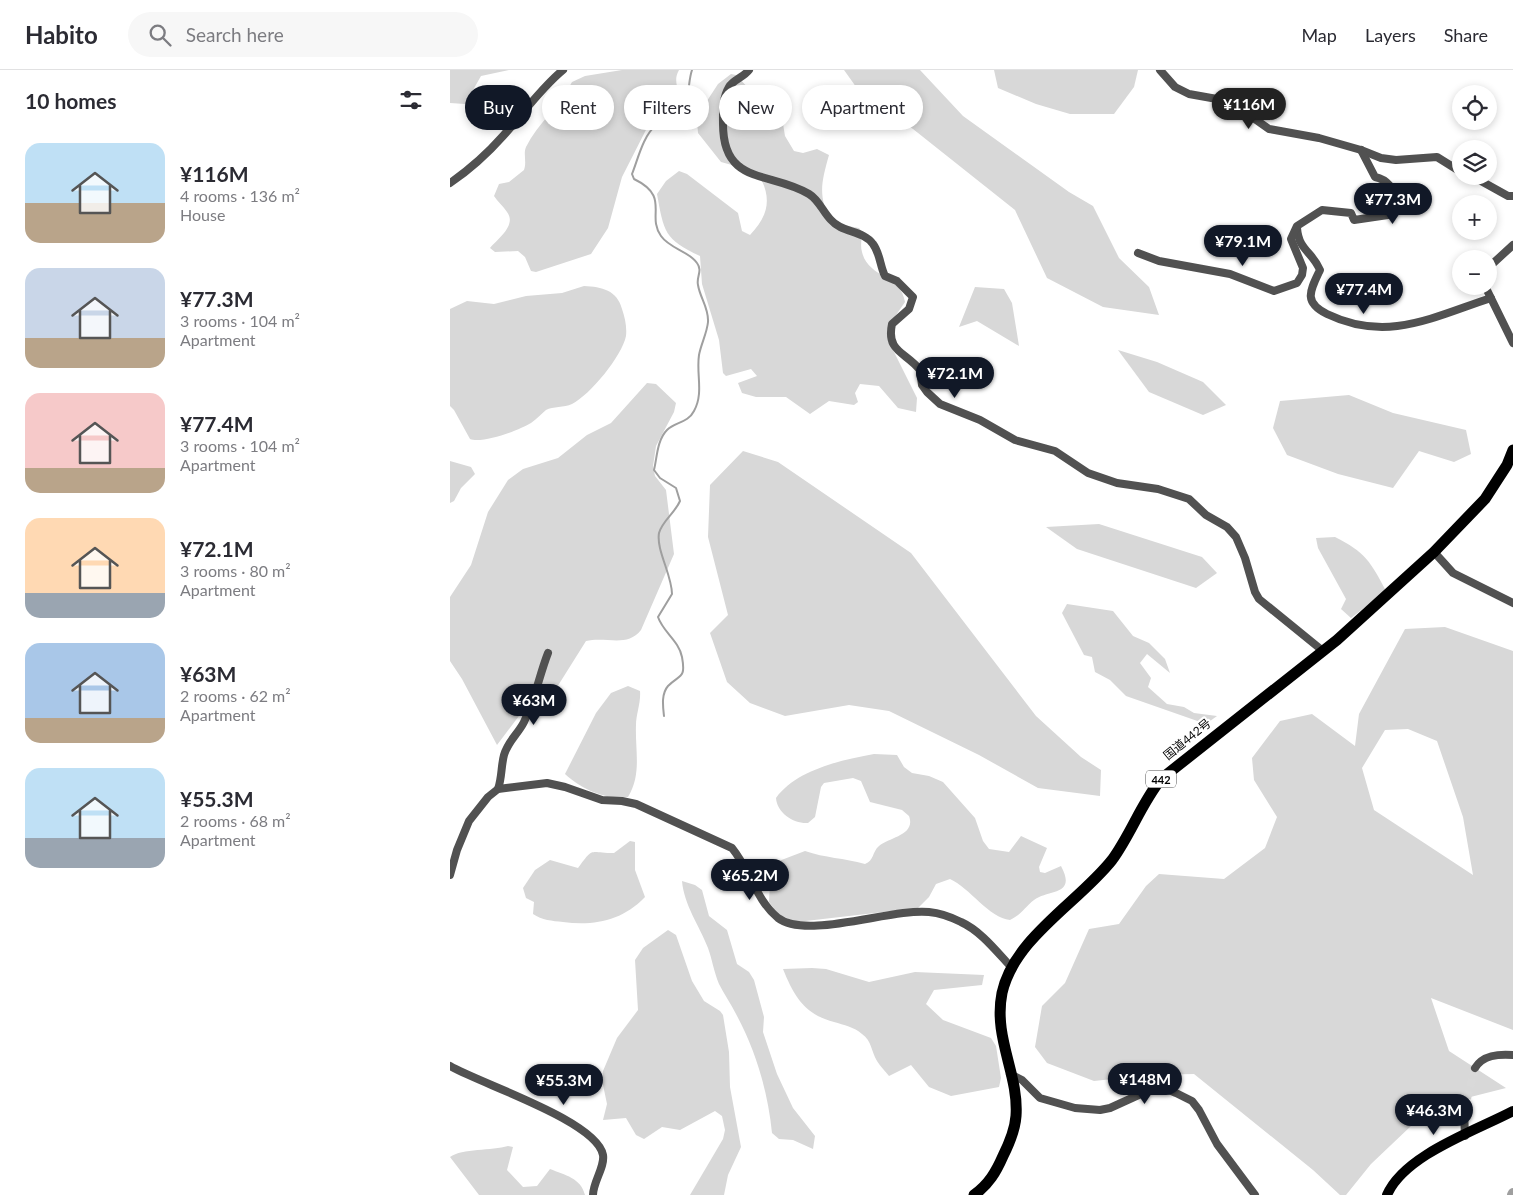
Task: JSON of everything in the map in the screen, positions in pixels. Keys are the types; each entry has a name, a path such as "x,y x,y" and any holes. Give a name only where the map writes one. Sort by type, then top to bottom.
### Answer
{"highway":[{"name":"国道442号","path":"974,1195 984,1188 998,1169 1013,1131 1016,1102 999,1020 1003,991 1012,968 1035,938 1111,860 1124,843 1151,791 1161,779 1322,650 1434,552 1486,499 1510,468 1513,450"}],"main road":[{"path":"1386,1195 1396,1178 1406,1167 1513,1111"}],"street":[{"path":"450,183 466,172 503,136 550,81 563,70"},
{"path":"749,70 730,85 725,95 723,142 726,152 735,163 751,174 808,193 840,229 861,235 872,243 885,276 897,281 913,297 909,309 892,324 891,340 898,351 920,370 922,384 927,392 940,404 980,420 1015,440 1055,452 1088,473 1117,483 1158,489 1188,499 1206,515 1226,527 1236,537 1259,599 1322,650"},
{"path":"1160,70 1175,87 1189,94 1217,99 1235,105 1269,130 1319,138 1381,158 1396,160 1437,157 1452,166"},
{"path":"1138,253 1159,261 1230,274 1274,291 1297,283 1302,275 1303,268 1291,239 1297,226 1322,210 1351,213 1354,220 1388,214 1396,200 1394,190 1383,179 1375,177 1361,150"},
{"path":"1488,185 1508,196 1513,196"},
{"path":"1297,226 1298,242 1316,262 1320,270 1312,287 1311,300 1316,308 1341,321 1377,328 1407,326 1491,298"},
{"path":"1497,260 1513,245"},
{"path":"1490,295 1513,343"},
{"path":"1434,552 1453,573 1513,603"},
{"path":"498,789 508,744 526,716 548,653"},
{"path":"450,874 456,850 469,821 488,797 498,789 547,783 565,787 592,797 636,804 732,848 742,860 764,903 786,922 800,925 834,924 886,915 927,912 945,915 976,931 1012,968"},
{"path":"1474,1068 1479,1062 1489,1056 1513,1055"},
{"path":"450,1060 452,1068 566,1119 592,1136 599,1144 603,1155 593,1195"},
{"path":"1010,1074 1022,1080 1040,1098 1075,1108 1100,1110 1110,1108 1154,1088 1167,1089 1176,1093 1192,1102 1199,1110 1217,1144 1255,1195"},
{"path":"1464,1110 1465,1136"}],"shaded area":[{"path":"450,70 509,70 481,76 476,85 465,85 465,104 450,103"},
{"path":"622,70 679,70 676,79 677,85 624,85 624,130 646,130 622,177 608,228 591,254 536,272 531,271 525,257 518,251 495,252 490,248 502,236 510,222 507,212 494,196 499,184 509,182 524,170 526,147 542,124 542,130 614,130 614,85 570,85 572,82 585,76"},
{"path":"844,70 920,70 963,116 1069,192 1093,206 1119,258 1149,287 1159,315 1103,307 1047,278 1015,210 914,130 923,130 923,85 855,85"},
{"path":"994,70 1138,70 1134,87 1114,114 1070,114 1036,104 998,88"},
{"path":"731,74 736,75 745,85 719,85 719,130 784,130 785,136 794,151 803,153 817,149 829,155 822,189 824,205 831,223 859,228 862,232 861,250 865,261 897,286 902,293 905,302 894,318 888,340 917,398 916,412 898,408 879,386 860,384 855,393 858,402 854,405 829,401 810,414 786,397 756,397 742,393 738,383 757,376 751,369 726,376 723,373 719,340 702,284 700,256 672,239 664,226 657,194 666,181 679,171 687,174 738,213 742,231 750,235 762,220 767,205 767,197 757,172 721,162 698,133 698,130 709,130 709,98 718,84"},
{"path":"584,286 597,287 608,291 620,303 626,322 626,336 612,364 596,384 572,404 546,410 531,423 519,429 483,440 470,439 450,406 450,309 467,301 494,304 526,296 562,293"},
{"path":"975,287 1004,289 1012,303 1019,346 977,321 959,327"},
{"path":"1118,350 1157,362 1203,382 1226,405 1203,415 1149,392"},
{"path":"647,383 656,384 676,403 674,412 656,446 653,466 655,476 666,490 674,554 641,630 629,639 586,641 554,692 546,698 528,704 497,745 462,679 450,661 450,597 471,565 488,512 508,480 523,469 558,458 587,435 611,423"},
{"path":"1349,395 1393,413 1466,430 1471,454 1454,462 1419,451 1393,488 1338,474 1287,455 1273,428 1280,401"},
{"path":"743,451 778,462 911,553 1036,716 1081,757 1101,770 1100,796 1038,788 979,755 889,711 849,705 785,716 750,703 727,682 710,633 728,615 708,537 710,485"},
{"path":"450,461 471,467 475,474 461,488 454,501 450,503"},
{"path":"1099,524 1202,557 1217,573 1196,588 1077,549 1046,527"},
{"path":"1335,537 1354,548 1366,559 1376,572 1386,591 1351,618 1341,609 1346,599 1318,548 1316,538"},
{"path":"1067,604 1113,611 1133,636 1149,643 1165,659 1170,673 1147,654 1140,663 1151,678 1148,687 1167,704 1184,707 1194,713 1217,716 1206,724 1126,696 1110,680 1095,672 1092,657 1084,655 1062,613"},
{"path":"1445,627 1513,651 1513,1030 1431,998 1449,1051 1506,1088 1431,1107 1371,1164 1346,1195 1340,1195 1313,1170 1194,1074 1150,1075 1094,1081 1047,1063 1035,1047 1042,1006 1065,983 1089,929 1119,924 1146,886 1159,874 1224,879 1265,848 1277,817 1254,780 1252,758 1280,721 1312,714 1355,746 1359,714 1405,629","holes":["1408,729 1437,741 1463,817 1473,875 1374,810 1362,768 1385,730"]},
{"path":"628,686 640,691 636,725 637,762 635,780 628,797 611,797 586,789 565,774 596,713 611,693"},
{"path":"874,754 897,755 904,767 912,773 929,776 943,782 975,818 983,841 989,849 1009,852 1021,836 1047,848 1039,867 1040,872 1045,873 1061,866 1066,882 1063,887 1034,900 1010,920 1002,918 987,909 965,889 950,879 936,884 929,897 918,908 797,922 779,915 769,902 771,864 805,851 865,864 870,861 879,846 901,835 909,827 909,816 902,810 870,802 861,781 853,778 824,783 821,787 815,817 808,823 797,822 779,808 776,798 785,788 807,773 848,759"},
{"path":"630,841 635,842 635,870 645,897 627,912 607,920 586,923 551,921 533,914 534,902 526,898 523,888 535,870 550,860 578,868 587,856 593,852 614,853"},
{"path":"682,881 695,885 702,890 709,916 727,930 737,964 749,972 754,980 764,1017 763,1032 777,1074 793,1108 815,1136 813,1149 793,1140 779,1139 772,1133 768,1102 750,1042 719,984 708,948 692,915 683,890"},
{"path":"668,930 676,935 692,981 704,1001 723,1015 729,1052 730,1087 741,1147 728,1175 724,1195 690,1195 723,1139 725,1130 722,1116 715,1111 680,1130 662,1127 644,1139 636,1135 626,1118 603,1120 607,1104 602,1080 603,1071 617,1038 638,1010 635,960 643,948"},
{"path":"783,969 826,969 869,982 915,972 984,975 982,985 934,990 926,1004 943,1020 991,1038 996,1046 1001,1078 999,1087 951,1096 929,1087 911,1065 889,1076 877,1061 870,1043 865,1037 852,1028 815,1014 801,1003 796,996"},
{"path":"513,1147 507,1170 523,1187 537,1186 550,1169 567,1175 576,1181 583,1189 585,1195 479,1195 450,1157 462,1152"}],"waterway":[{"path":"664,716 664,693 668,686 681,675 683,669 680,651 658,617 672,594 670,579 660,547 659,533 680,501 676,488 660,478 654,470 659,444 664,434 670,427 688,418 697,404 699,397 699,355 708,317 698,285 699,266 694,259 669,244 661,236 657,228 655,199 645,186 634,179 632,174 644,141 651,130 678,111 684,104 692,70"}],"tunnel":[{"path":"1464,1110 1475,1068"}]}
